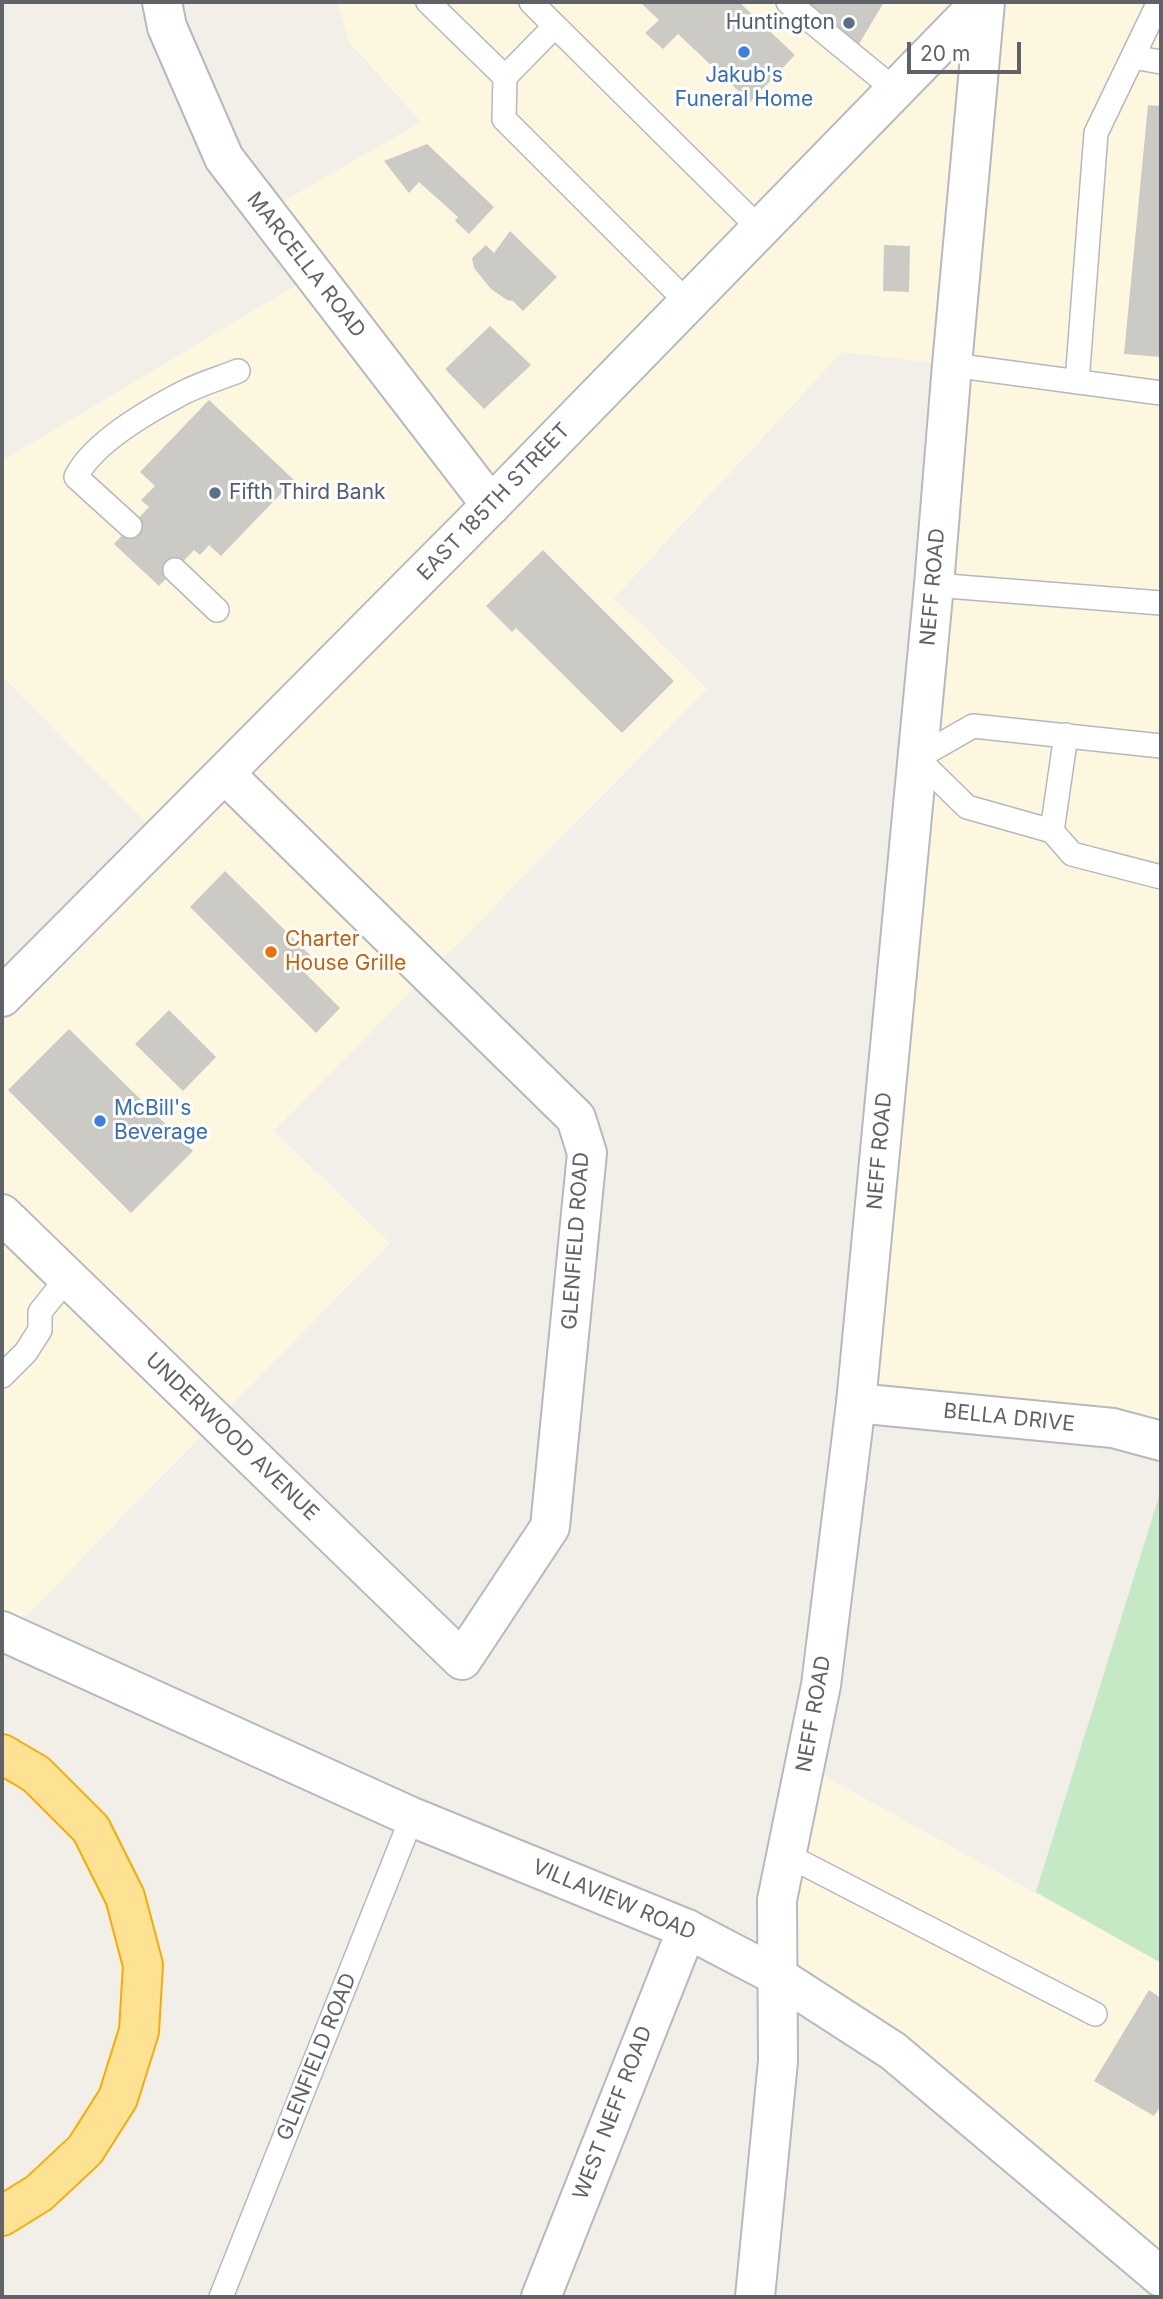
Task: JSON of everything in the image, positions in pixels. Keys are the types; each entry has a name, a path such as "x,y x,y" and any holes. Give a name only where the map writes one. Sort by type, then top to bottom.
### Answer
{"highway":[{"path":"2,1754 36,1774 91,1829 125,1897 142,1965 139,2031 118,2098 85,2150 39,2193 2,2216"}],"street":[{"name":"MARCELLA ROAD","path":"162,2 167,27 224,158 491,505"},
{"name":"EAST 185TH STREET","path":"2,997 491,505 983,2"},
{"name":"NEFF ROAD","path":"755,2297 778,2061 777,1900 821,1685 856,1403 934,585 983,2"},
{"name":"GLENFIELD ROAD","path":"225,774 576,1118 587,1153 550,1527 462,1660"},
{"name":"UNDERWOOD AVENUE","path":"2,1214 462,1660"},
{"name":"BELLA DRIVE","path":"856,1403 1113,1428 1161,1440"},
{"name":"VILLAVIEW ROAD","path":"2,1631 412,1817 687,1929 777,1976 893,2050 1161,2277"},
{"name":"WEST NEFF ROAD","path":"541,2297 687,1929"}],"lane":[{"path":"428,2 505,77"},
{"path":"531,2 760,229"},
{"path":"788,2 895,90"},
{"path":"1077,382 1096,133 1159,2"},
{"path":"555,26 505,77 504,119 688,303"},
{"path":"1133,57 1161,62"},
{"path":"952,365 1161,393"},
{"path":"130,526 76,477 82,466 106,441 179,395 238,371"},
{"path":"175,569 217,610"},
{"path":"934,585 1161,603"},
{"path":"1161,746 973,726 917,758 967,807 1052,831 1072,854 1161,877"},
{"path":"1052,831 1066,736"},
{"path":"2,1376 26,1352 40,1330 40,1312 68,1277"},
{"name":"GLENFIELD ROAD","path":"221,2297 412,1817"},
{"path":"787,1855 1095,2014"}],"shaded area":[{"path":"337,2 1161,2 1161,1441 856,1403 951,365 842,352 614,598 707,689 274,1131 390,1243 8,1634 2,1631 2,997 161,838 2,676 2,461 313,275 265,212 421,122 349,42"},
{"path":"805,1765 1161,1963 1161,2277 777,1976"}],"green space":[{"path":"1161,1490 1161,1963 1036,1892"}],"building":[{"name":"Jakub's Funeral Home","path":"640,2 739,2 795,55 750,102 678,34 663,49 645,33 659,20"},
{"name":"Huntington","path":"794,2 884,2 859,44"},
{"path":"1148,105 1161,106 1161,357 1124,354"},
{"path":"427,144 494,207 469,234 455,221 458,217 419,182 409,193 384,161"},
{"path":"510,231 557,277 523,311 513,301 491,289 474,268 472,258 486,245 494,253"},
{"path":"884,245 910,246 909,292 883,291"},
{"path":"490,326 531,365 484,409 445,369"},
{"name":"Fifth Third Bank","path":"209,400 294,480 221,556 209,545 200,555 194,550 159,586 114,544 149,507 141,500 155,486 140,472"},
{"path":"543,550 674,681 622,733 516,628 512,632 486,606"},
{"name":"Charter House Grille","path":"225,871 312,957 301,969 340,1008 316,1033 190,907"},
{"path":"169,1010 216,1057 183,1091 135,1044"},
{"name":"McBill's Beverage","path":"69,1029 193,1151 131,1213 8,1090"},
{"path":"1149,1990 1161,1998 1161,2105 1154,2116 1094,2081"}],"place":[{"name":"Huntington","path":"849,23"},
{"name":"Jakub's Funeral Home","path":"744,52"},
{"name":"Fifth Third Bank","path":"215,493"},
{"name":"Charter House Grille","path":"271,952"},
{"name":"McBill's Beverage","path":"100,1121"}]}
